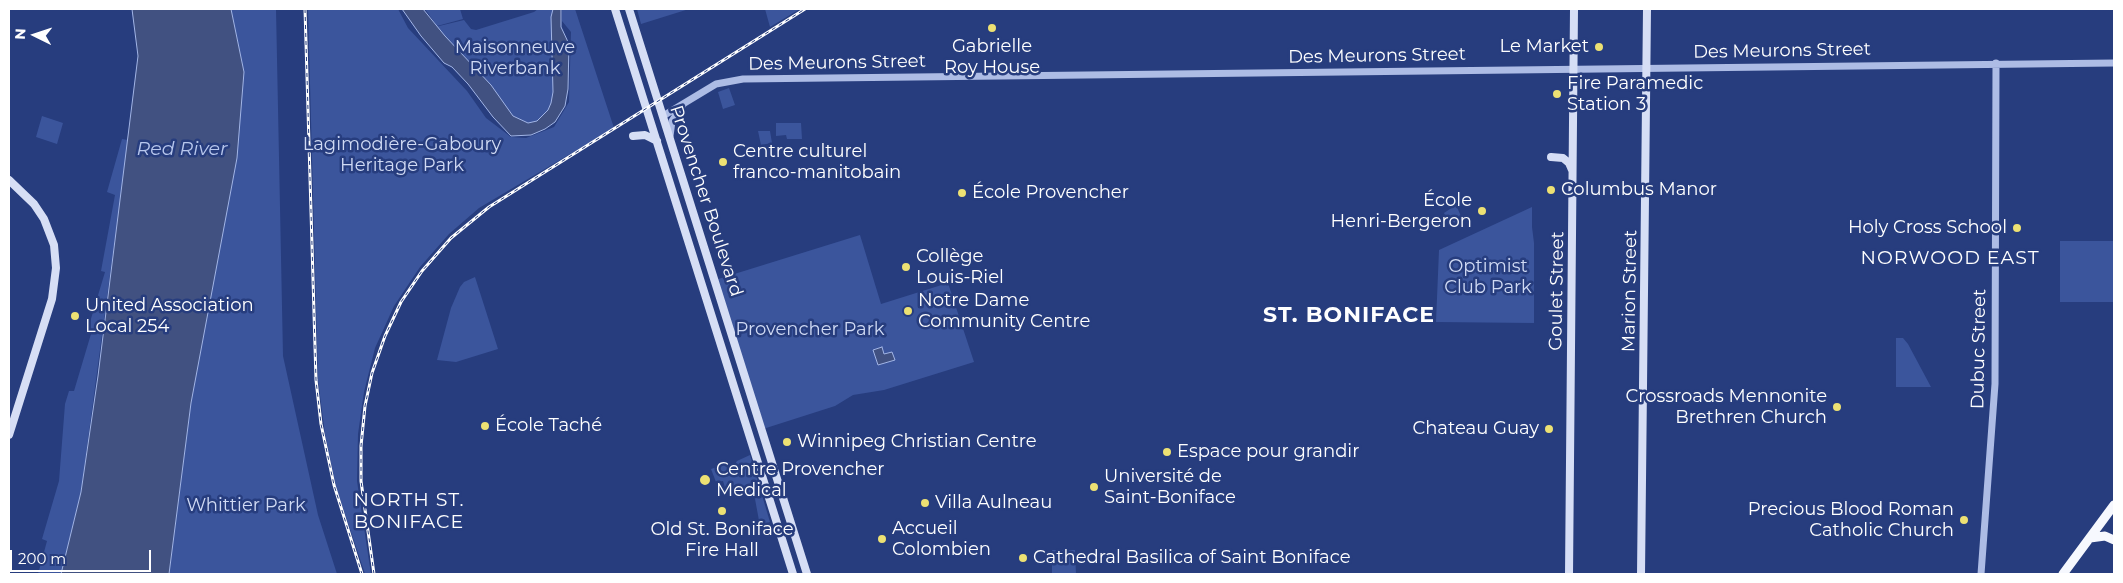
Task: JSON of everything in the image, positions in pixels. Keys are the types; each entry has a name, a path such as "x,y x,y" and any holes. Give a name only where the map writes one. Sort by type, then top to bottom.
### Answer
{"highway":[{"path":"2063,574 2114,505"},
{"path":"2090,538 2105,536 2114,540"}],"main road":[{"name":"Provencher Boulevard","path":"616,9 793,574"},
{"name":"Provencher Boulevard","path":"629,9 763,429 807,574"},
{"name":"Goulet Street","path":"1569,574 1574,9"},
{"name":"Marion Street","path":"1641,574 1647,9"},
{"name":"Des Meurons Street","path":"652,124 662,116"},
{"path":"633,136 645,135 657,141"},
{"path":"1551,156 1567,160 1573,172"},
{"path":"9,180 34,204 44,219 54,245 56,268 54,292 9,436"}],"street":[{"name":"Dubuc Street","path":"1981,574 1995,384 1996,63"},
{"name":"Des Meurons Street","path":"662,116 719,83 743,79 2114,63"},
{"path":"670,138 672,121 686,101"}],"green space":[{"name":"Whittier Park","path":"231,9 276,9 283,356 318,515 337,574 169,574 191,403 244,72"},
{"name":"Lagimodière-Gaboury Heritage Park","path":"308,9 398,9 408,28 467,91 486,118 511,137 526,138 554,127 569,102 571,32 562,21 562,9 575,9 614,128 479,208 449,234 420,267 394,306 375,348 364,392 358,434 357,481 371,574 365,574 336,487 325,434 318,380"},
{"path":"425,9 460,9 463,19 437,26"},
{"name":"Maisonneuve Riverbank","path":"538,9 556,9 556,88 549,112 536,124 519,123 435,27 464,20 471,29 476,30 534,12"},
{"path":"637,9 689,9 641,24"},
{"path":"765,9 800,9 770,27"},
{"path":"729,88 735,105 723,109 718,92"},
{"path":"42,116 63,123 57,144 36,137"},
{"path":"776,123 801,123 802,139 787,139 786,135 776,136"},
{"path":"758,131 770,131 772,143 761,145"},
{"path":"122,139 128,140 81,492 61,574 38,574 47,541 42,539 59,481 65,404 69,391 74,391 91,334 87,332 105,272 101,271 115,195 107,192"},
{"path":"1456,205 1464,223 1448,222 1444,213"},
{"name":"Optimist Club Park","path":"1532,207 1534,323 1436,322 1439,250"},
{"path":"1869,220 1874,222 1876,227 1874,232 1869,234 1864,232 1862,227 1864,222"},
{"name":"Provencher Park","path":"860,235 881,304 948,283 974,362 884,390 853,395 835,406 763,429 715,280"},
{"path":"2060,241 2114,241 2114,302 2060,302"},
{"path":"475,277 498,349 456,362 437,360 451,308 460,287 464,282"},
{"path":"1896,338 1903,338 1908,344 1931,387 1896,387"},
{"path":"750,455 770,522 760,526 755,499 751,493 736,498 734,496 728,497 723,481 716,482 711,469 730,463 732,465 735,464 737,461"},
{"path":"1052,550 1075,550 1076,574 1052,574"}],"water":[{"name":"Red River","path":"132,9 231,9 244,72 237,158 191,403 169,574 61,574 81,492 98,376 138,56"},
{"path":"402,9 423,9 445,36 491,85 513,116 528,123 537,121 548,110 551,103 553,92 551,17 553,9 561,9 561,27 569,44 568,89 565,106 555,122 531,135 511,136 493,117 468,84 452,67 444,63 421,36"},
{"path":"882,347 884,354 892,352 895,360 878,365 873,350"}],"railway":[{"path":"305,9 316,380 321,424 334,485 362,574"},
{"path":"374,574 361,481 361,446 365,406 372,373 385,336 401,302 422,271 451,238 489,207 805,9"}],"place":[{"name":"Gabrielle Roy House","path":"992,28"},
{"name":"Le Market","path":"1599,47"},
{"name":"Fire Paramedic Station 3","path":"1557,94"},
{"name":"Centre culturel franco-manitobain","path":"723,162"},
{"name":"Columbus Manor","path":"1551,190"},
{"name":"École Provencher","path":"962,193"},
{"name":"École Henri-Bergeron","path":"1482,211"},
{"name":"Holy Cross School","path":"2017,228"},
{"name":"Collège Louis-Riel","path":"906,267"},
{"name":"Notre Dame Community Centre","path":"908,311"},
{"name":"United Association Local 254","path":"75,316"},
{"name":"Crossroads Mennonite Brethren Church","path":"1837,407"},
{"name":"École Taché","path":"485,426"},
{"name":"Chateau Guay","path":"1549,429"},
{"name":"Winnipeg Christian Centre","path":"787,442"},
{"name":"Espace pour grandir","path":"1167,452"},
{"name":"Centre Provencher Medical","path":"705,480"},
{"name":"Université de Saint-Boniface","path":"1094,487"},
{"name":"Villa Aulneau","path":"925,503"},
{"name":"Old St. Boniface Fire Hall","path":"722,511"},
{"name":"Precious Blood Roman Catholic Church","path":"1964,520"},
{"name":"Accueil Colombien","path":"882,539"},
{"name":"Cathedral Basilica of Saint Boniface","path":"1023,558"}],"district":[{"name":"NORWOOD EAST","path":"1950,258"},
{"name":"ST. BONIFACE","path":"1349,316"},
{"name":"NORTH ST. BONIFACE","path":"409,511"}]}
